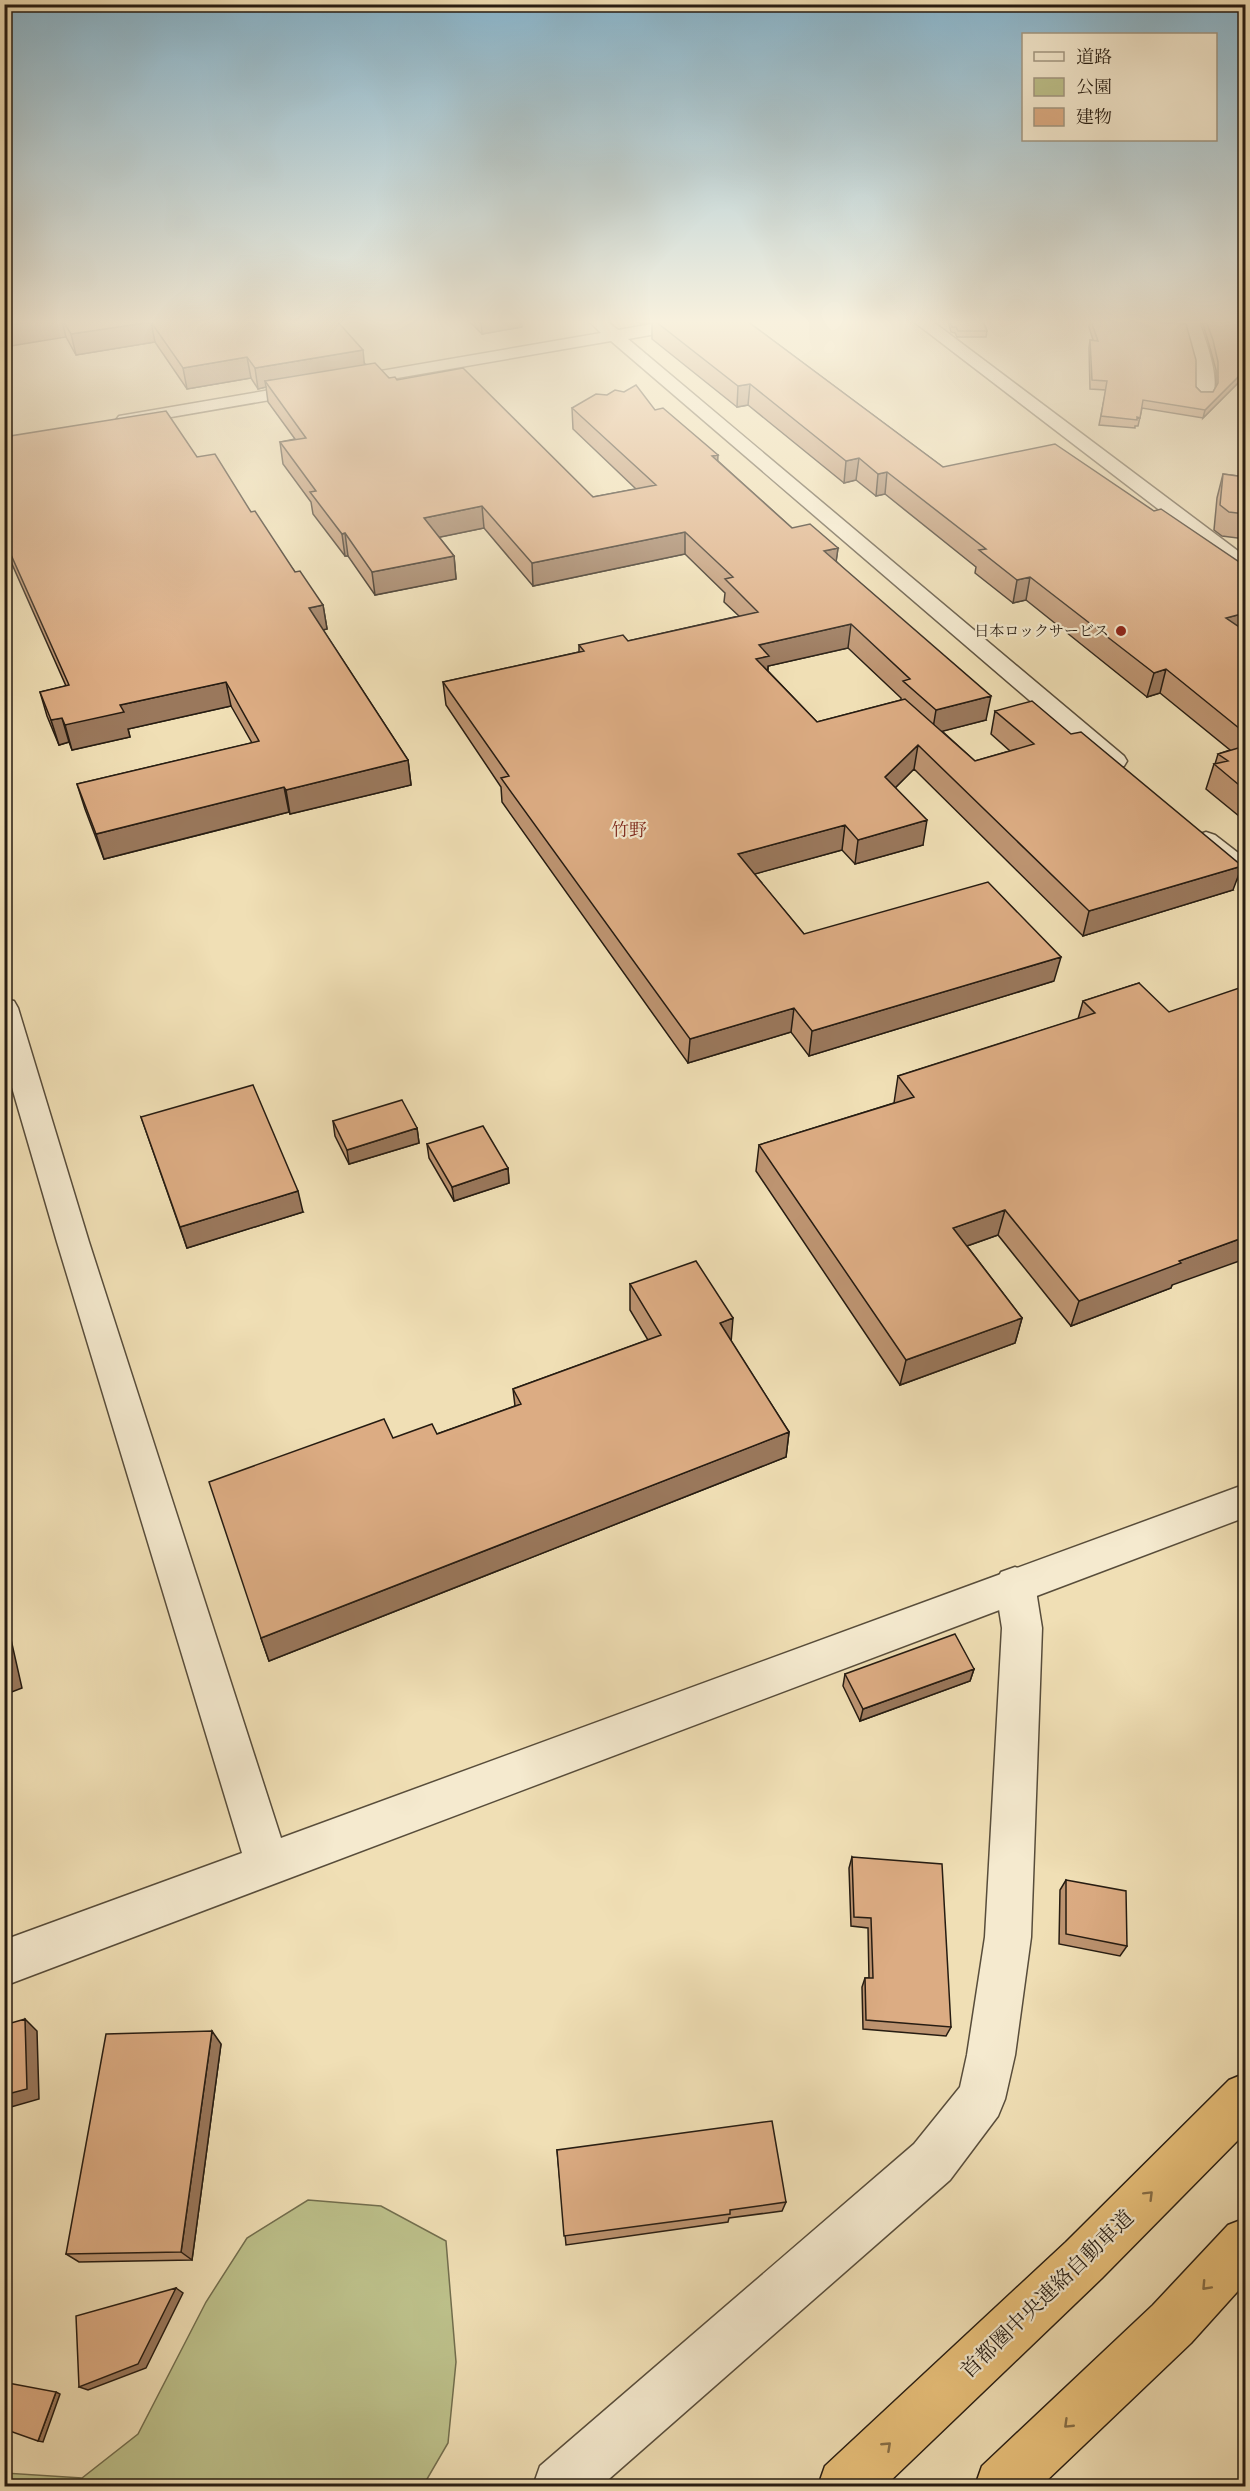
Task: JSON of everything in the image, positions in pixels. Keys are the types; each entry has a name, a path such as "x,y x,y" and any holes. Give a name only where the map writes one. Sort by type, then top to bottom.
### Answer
{"highway":[{"name":"首都圏中央連絡自動車道","path":"845,2487 1084,2260 1245,2097"},
{"path":"1002,2487 1172,2324 1245,2243"}],"street":[{"path":"733,437 1127,772"},
{"path":"1074,437 1245,567"},
{"path":"1191,827 1245,873"},
{"path":"4,1008 77,1253 268,1865"},
{"path":"4,1963 1245,1500"},
{"path":"560,2487 932,2162 981,2098 991,2055 1008,1937 1022,1628 1016,1584"}],"green space":[{"path":"308,2200 381,2206 446,2241 456,2362 448,2443 423,2486 5,2486 5,2473 82,2478 138,2434 206,2302 247,2238"}],"building":[{"path":"4,437 184,437 197,457 215,454 251,512 255,511 295,572 300,571 323,605 309,608 408,760 286,790 284,787 96,834 77,784 259,741 226,682 120,705 124,712 65,725 62,718 51,720 40,692 69,685 4,539"},
{"path":"533,437 593,497 656,485 604,437 697,437 718,455 712,456 792,528 810,524 838,548 824,551 991,696 936,710 903,681 910,679 851,624 759,645 769,656 756,659 817,722 905,699 975,761 1034,744 995,711 1032,701 1071,734 1081,732 1242,866 1089,911 918,745 885,777 927,820 858,840 845,825 738,854 804,934 988,882 1061,957 812,1031 794,1008 690,1039 501,778 509,776 443,682 584,651 579,645 623,635 628,641 758,612 725,579 733,577 685,532 532,563 482,506 424,518 454,556 372,572 345,533 342,534 310,492 316,491 280,442 306,438"},
{"path":"816,437 903,437 943,467 1055,444 1154,511 1161,509 1245,566 1245,613 1226,618 1245,631 1245,733 1166,669 1154,673 1030,577 1017,580 979,550 986,549 887,472 878,474 859,458 846,461"},
{"path":"1223,474 1245,477 1245,514 1229,512 1220,505"},
{"path":"1245,746 1245,790 1214,764 1228,761 1218,754"},
{"path":"1139,983 1169,1012 1245,986 1245,1237 1079,1301 1005,1210 953,1228 1022,1318 906,1360 759,1145 914,1097 898,1076 1095,1013 1083,1001"},
{"path":"253,1085 298,1191 180,1227 141,1117"},
{"path":"402,1100 417,1128 347,1150 333,1121"},
{"path":"483,1126 508,1168 452,1187 427,1144"},
{"path":"696,1261 733,1318 720,1323 789,1432 261,1638 209,1482 384,1419 393,1438 432,1424 437,1434 521,1404 513,1389 661,1335 630,1284"},
{"path":"955,1634 974,1669 863,1709 845,1674"},
{"path":"852,1857 942,1864 951,2027 866,2020 865,1978 873,1978 871,1918 854,1917"},
{"path":"1066,1880 1126,1891 1127,1946 1066,1934"},
{"path":"25,2019 27,2089 4,2095 4,2025"},
{"path":"212,2031 181,2252 66,2254 106,2034"},
{"path":"772,2121 786,2202 730,2210 730,2214 564,2236 557,2150"},
{"path":"176,2288 138,2364 79,2387 76,2316"},
{"path":"8,2383 56,2392 38,2441 4,2429 4,2392"}],"place":[{"name":"日本ロックサービス","path":"1121,631"}],"district":[{"name":"竹野","path":"629,830"}]}
